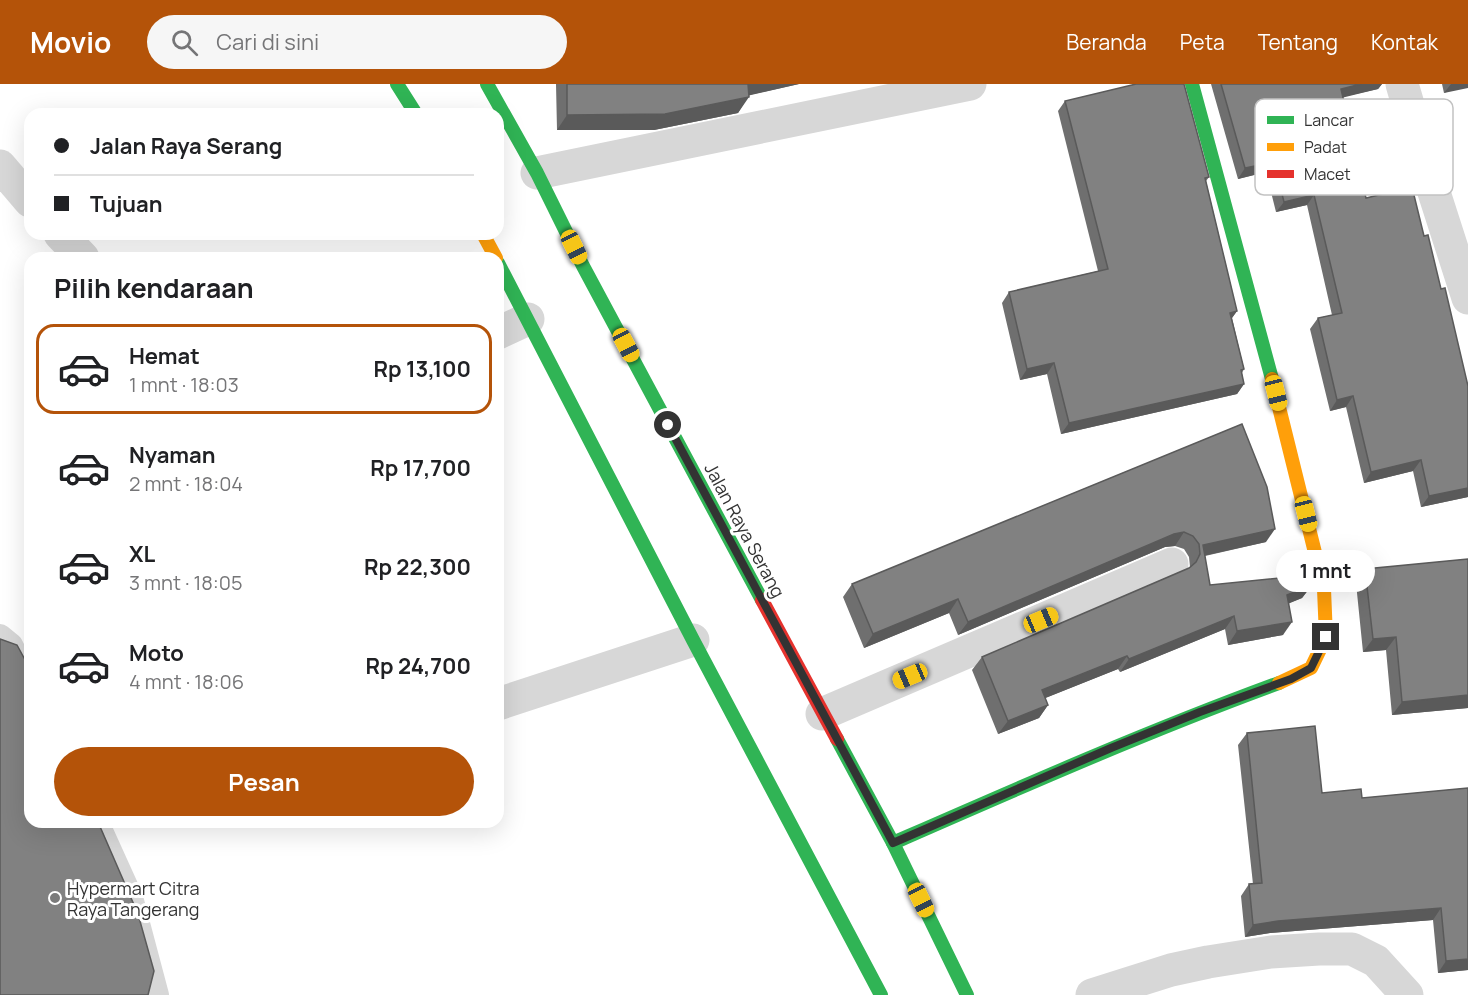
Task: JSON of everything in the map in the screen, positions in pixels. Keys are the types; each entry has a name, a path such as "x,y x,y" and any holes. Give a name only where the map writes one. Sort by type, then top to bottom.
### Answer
{"main road":[{"path":"397,84 412,108"},
{"name":"Jalan Raya Serang","path":"487,84 500,108"},
{"path":"893,843 1111,748 1291,679 1311,668 1326,637 1324,589 1312,534 1259,326 1192,84"},
{"name":"Jalan Raya Serang","path":"504,114 822,714 893,843 967,995"},
{"path":"504,274 693,640 881,995"}],"street":[{"path":"537,173 970,84"},
{"path":"1402,84 1406,99"},
{"path":"0,166 24,194"},
{"path":"1435,195 1468,298"},
{"path":"66,240 77,252"},
{"path":"504,330 528,319"},
{"path":"822,714 1172,564"},
{"path":"504,702 693,640"},
{"path":"1092,995 1171,970 1208,962 1271,952 1319,949 1352,949 1376,961 1407,995"}],"lane":[{"path":"0,636 11,645 24,670"},
{"path":"100,828 131,897 157,995"}],"building":[{"path":"567,84 748,84 749,97 665,114 567,115"},
{"path":"1136,84 1184,84 1209,177 1205,178 1237,311 1230,313 1244,369 1241,370 1244,384 1069,423 1054,363 1027,369 1009,292 1108,269 1065,101"},
{"path":"1221,84 1361,84 1341,89 1343,99 1255,99 1255,166 1245,168"},
{"path":"1282,195 1314,195 1284,202"},
{"path":"1314,195 1365,195 1366,198 1379,195 1414,195 1424,236 1428,235 1441,289 1445,288 1468,386 1468,488 1429,496 1421,460 1371,472 1353,396 1337,400 1318,318 1342,313"},
{"path":"1242,424 1267,487 1275,529 1203,545 1210,585 1309,575 1312,585 1287,595 1292,622 1237,631 1234,616 1129,659 1127,656 1042,690 1048,705 1008,721 982,657 1189,568 1200,554 1199,544 1193,536 1184,532 1174,534 968,622 958,599 873,634 852,584"},
{"path":"1468,559 1468,695 1402,702 1396,637 1373,639 1365,569"},
{"name":"Hypermart Citra Raya Tangerang","path":"0,639 17,645 24,658 24,828 101,828 138,914 154,971 148,995 0,995"},
{"path":"1315,726 1322,793 1361,789 1362,798 1468,788 1468,959 1446,961 1441,908 1253,925 1249,884 1262,883 1247,733"}],"traffic: fast":[{"path":"397,84 412,108"},
{"path":"487,84 500,108"},
{"path":"1192,84 1272,379"},
{"path":"504,114 762,600"},
{"path":"504,275 693,640 881,995"},
{"path":"893,843 1133,740 1279,683"},
{"path":"837,739 893,843 967,995"}],"traffic: slow":[{"path":"486,240 493,252"},
{"path":"1272,379 1324,589 1326,637 1311,668 1279,683"}],"traffic: jam":[{"path":"762,600 837,739"}],"place":[{"name":"Hypermart Citra Raya Tangerang","path":"55,898"}],"route":[{"path":"668,425 893,843 1111,748 1291,679 1311,668 1326,637"}]}
